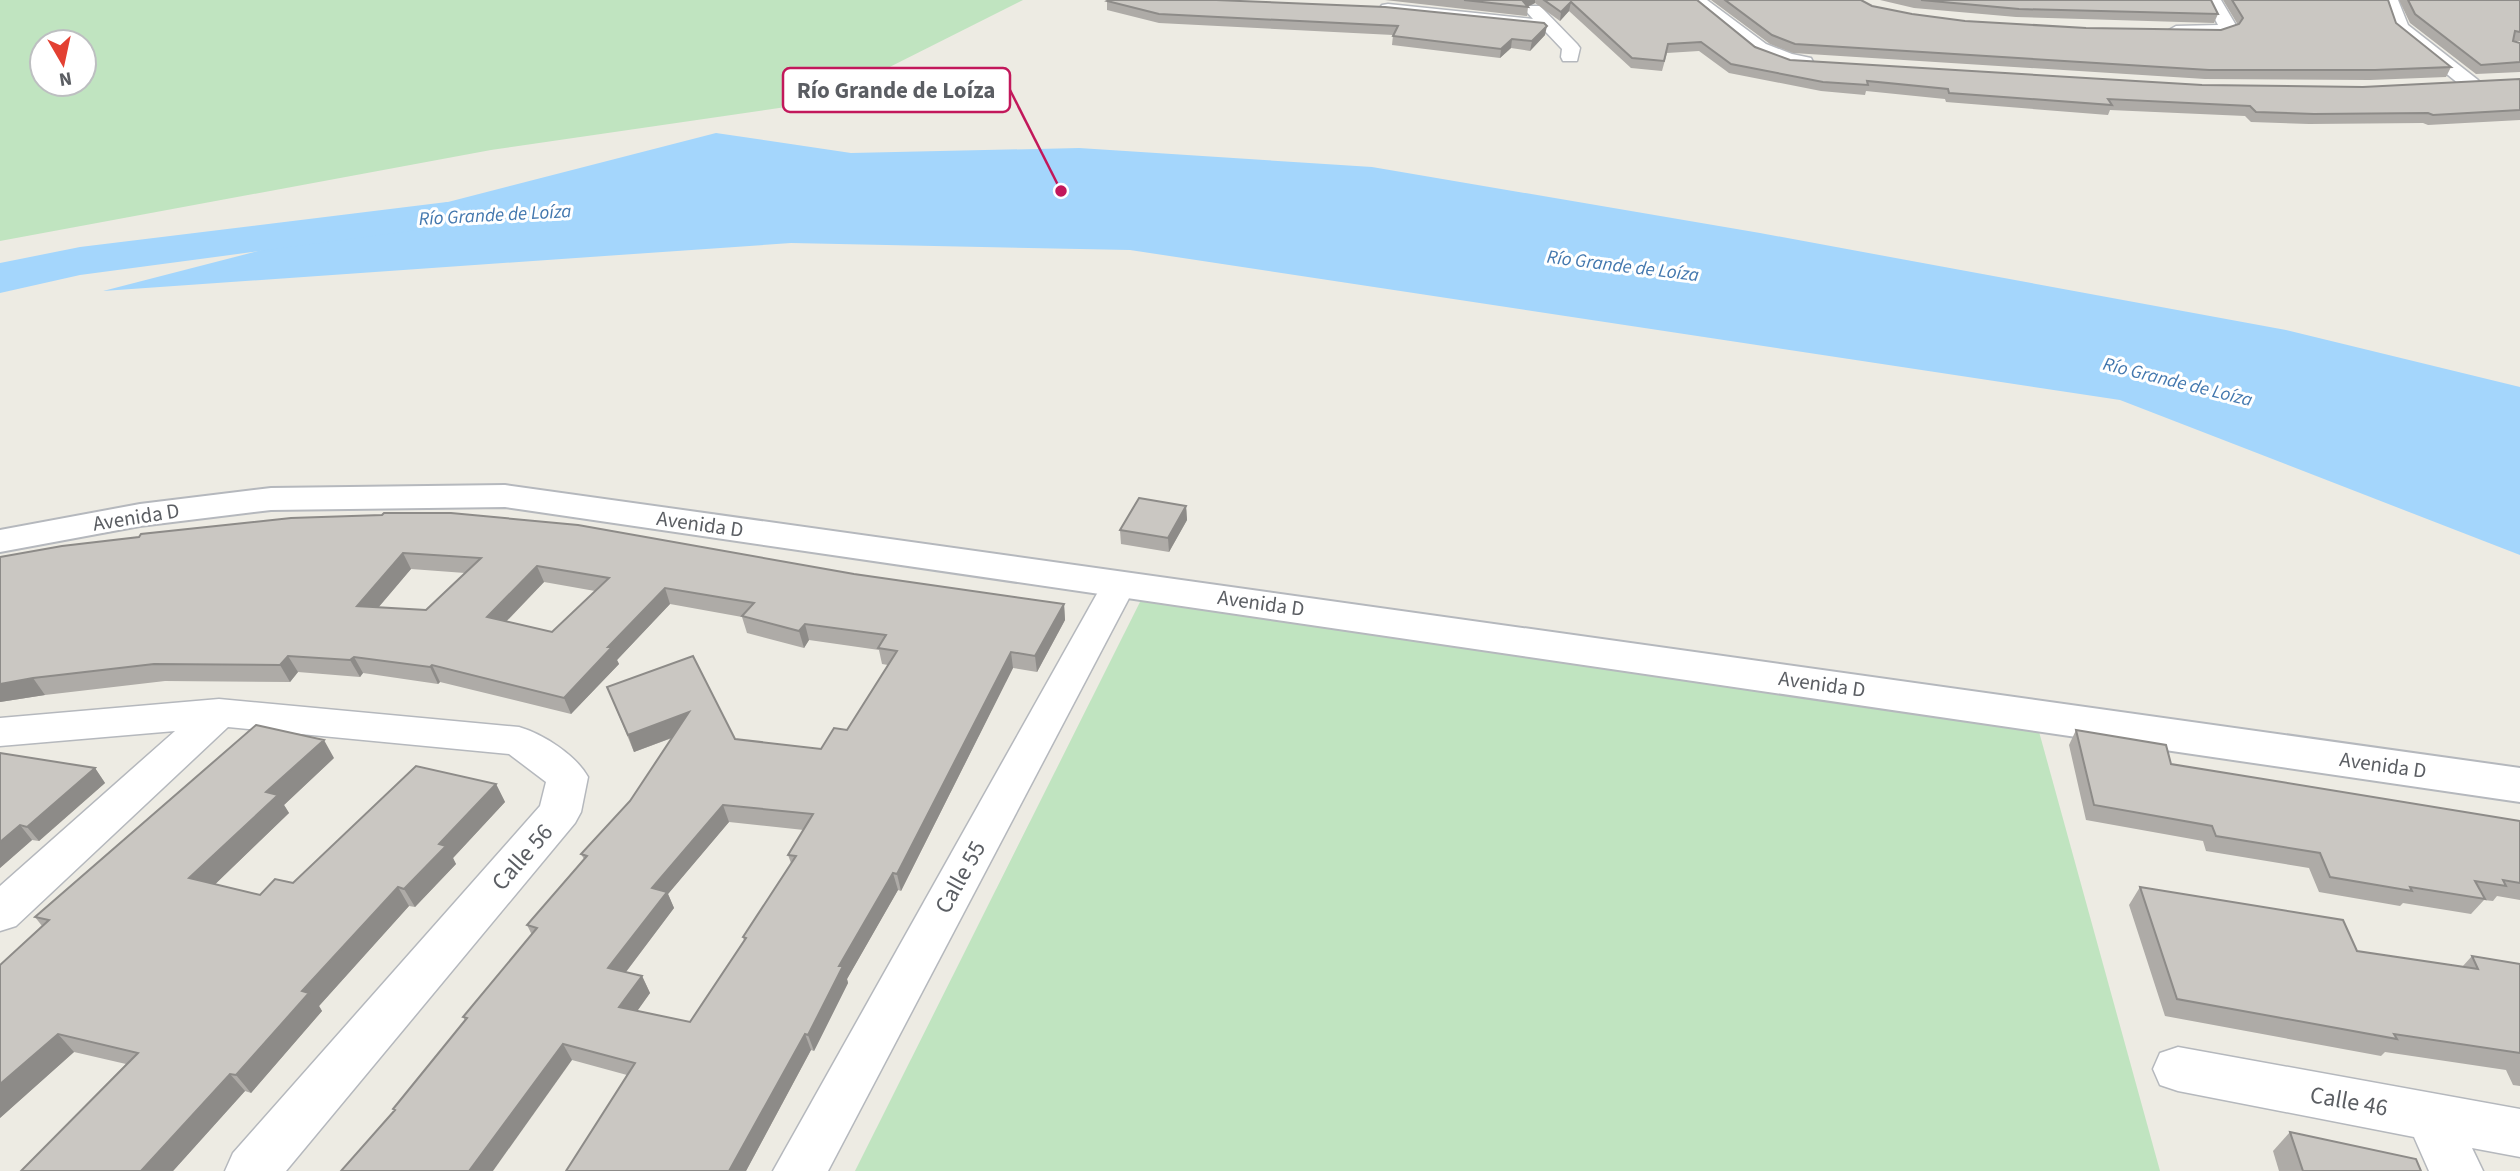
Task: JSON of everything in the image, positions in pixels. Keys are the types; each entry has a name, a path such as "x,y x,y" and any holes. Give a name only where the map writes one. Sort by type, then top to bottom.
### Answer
{"street":[{"path":"1524,0 1572,48 1570,57"},
{"path":"1696,0 1762,50 1789,61 1816,62"},
{"path":"2155,31 2217,31 2228,27 2213,0"},
{"path":"2390,0 2400,27 2472,84"},
{"path":"1372,8 1440,12 1552,26"},
{"path":"2444,85 2496,82"},
{"name":"Avenida D","path":"0,541 140,515 271,499 505,496 2520,785"},
{"name":"Calle 55","path":"800,1171 1120,583"},
{"path":"0,913 219,713"},
{"name":"Calle 56","path":"0,732 219,713 519,741 568,777 560,812 252,1171"},
{"name":"Calle 46","path":"2178,1069 2520,1133"},
{"path":"2431,1116 2456,1171"}],"green space":[{"path":"0,0 1023,0 820,102 491,150 0,241"},
{"path":"1141,600 2038,728 2160,1171 855,1171"}],"water":[{"path":"716,133 851,153 1079,148 1372,167 1760,233 2286,330 2520,387 2520,555 2120,400 1130,250 791,243 103,291"}],"building":[{"path":"1216,0 1385,7 1544,23 1547,26 1532,41 1512,39 1501,49 1393,36 1398,26 1159,14 1107,1"},
{"path":"1464,0 1525,0 1523,1 1528,7"},
{"path":"1544,0 1697,0 1755,47 1790,60 2202,85 2363,87 2520,79 2520,110 2433,115 2256,112 2250,106 2108,99 2112,105 1949,93 1948,89 1867,81 1868,85 1823,82 1731,64 1701,42 1668,44 1664,61 1632,58 1571,2 1561,12"},
{"path":"1725,0 1861,0 1872,6 1965,21 2086,28 2221,30 2239,24 2243,18 2232,0 2388,0 2396,23 2451,67 2209,70 1795,44 1772,35"},
{"path":"1921,0 2211,0 2218,14 2019,9"},
{"path":"2408,0 2520,0 2520,32 2515,31 2513,41 2520,43 2520,62 2481,65 2415,14"},
{"path":"1139,498 1186,506 1168,538 1120,530"},
{"path":"451,513 578,525 854,574 1064,604 1035,656 1011,652 897,874 893,873 839,966 843,966 808,1035 805,1034 729,1171 566,1171 635,1063 563,1044 469,1171 341,1171 395,1110 393,1109 467,1018 463,1017 537,928 527,925 587,856 581,854 630,801 689,712 628,735 607,687 693,656 735,739 821,749 834,728 847,730 897,651 878,648 886,635 805,624 799,631 742,616 754,603 665,588 564,698 432,665 430,667 354,657 350,660 288,656 280,665 154,664 0,684 0,557 139,537 141,534 291,518","holes":["403,553 481,558 426,610 357,606","537,566 609,578 552,632 487,617","723,805 813,814 788,855 796,856 690,1022 619,1007 642,976 608,968 667,892 652,888"]},
{"path":"256,725 324,740 266,792 278,795 189,878 260,895 275,879 293,883 416,766 496,784 439,844 446,846 404,889 398,887 302,991 309,993 236,1075 230,1074 141,1171 21,1171 138,1053 58,1034 0,1084 0,965 49,920 35,917"},
{"path":"2076,730 2166,745 2171,764 2520,821 2520,883 2503,880 2506,886 2475,881 2485,899 2410,887 2412,891 2330,877 2320,853 2216,836 2212,826 2094,805"},
{"path":"0,753 95,768 27,827 20,825 0,842"},
{"path":"2140,887 2343,920 2357,951 2478,969 2472,956 2520,964 2520,1053 2394,1034 2397,1039 2177,999"},
{"path":"2290,1132 2416,1159 2421,1171 2303,1171"}],"waterway":[{"name":"Río Grande de Loíza","path":"0,278 80,261 447,215"}],"place":[{"name":"Río Grande de Loíza","path":"1061,191"}]}
